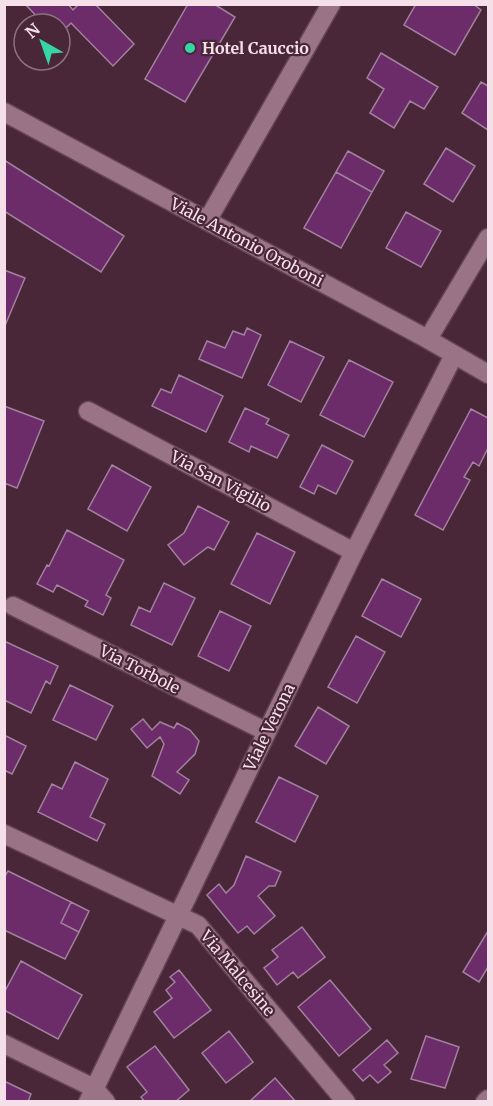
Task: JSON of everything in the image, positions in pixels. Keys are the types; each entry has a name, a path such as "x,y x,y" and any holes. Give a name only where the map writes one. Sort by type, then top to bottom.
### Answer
{"street":[{"path":"207,221 332,4"},
{"name":"Viale Antonio Oroboni","path":"4,112 428,339 489,374"},
{"path":"428,339 489,238"},
{"name":"Viale Verona","path":"96,1097 178,916 354,552 454,354"},
{"name":"Via San Vigilio","path":"88,411 354,552"},
{"name":"Via Torbole","path":"13,606 267,732"},
{"name":"Via Malcesine","path":"4,834 198,925 346,1101"},
{"path":"4,1044 96,1097"}],"building":[{"path":"25,4 68,4 73,10 79,4 95,4 134,44 113,66 72,24 72,12 33,12"},
{"name":"Hotel Cauccio","path":"188,4 214,4 235,17 185,102 145,79"},
{"path":"416,4 473,4 481,10 455,55 404,25"},
{"path":"381,53 438,87 424,109 410,101 394,128 370,113 384,89 367,78"},
{"path":"481,82 488,86 488,130 462,113"},
{"path":"446,148 475,166 453,202 424,184"},
{"path":"348,151 384,171 372,192 336,172"},
{"path":"4,160 124,236 101,272 4,211"},
{"path":"336,172 372,192 341,248 304,228"},
{"path":"406,212 441,231 421,267 386,248"},
{"path":"4,270 25,278 4,328"},
{"path":"247,328 261,335 242,378 199,359 207,341 225,348 233,331 244,335"},
{"path":"290,341 324,357 301,402 268,385"},
{"path":"349,360 393,382 364,437 320,415"},
{"path":"179,375 223,396 206,432 152,406 161,389 171,393"},
{"path":"4,406 44,421 17,488 4,483"},
{"path":"245,408 269,419 266,424 289,435 277,458 251,446 249,452 229,442"},
{"path":"471,409 488,418 488,448 479,466 473,462 464,477 470,480 443,530 415,515"},
{"path":"322,445 353,461 336,494 318,485 314,494 300,487"},
{"path":"112,465 151,487 127,531 88,509"},
{"path":"198,506 229,522 214,550 208,547 184,565 168,545 184,533"},
{"path":"67,530 124,560 106,595 111,598 103,615 85,606 88,601 57,585 53,592 37,584"},
{"path":"257,533 295,552 270,604 231,584"},
{"path":"382,579 421,599 401,637 362,616"},
{"path":"164,583 195,598 172,645 131,625 139,607 150,612"},
{"path":"220,611 251,626 229,671 198,656"},
{"path":"356,636 385,652 357,703 328,687"},
{"path":"4,641 58,666 50,684 46,681 31,713 4,700"},
{"path":"70,685 113,706 96,740 53,720"},
{"path":"318,707 349,726 326,764 295,746"},
{"path":"143,719 152,730 160,722 174,728 177,723 190,730 199,741 195,754 177,772 189,780 180,794 152,776 164,744 160,737 147,748 131,729"},
{"path":"4,735 26,746 12,774 4,770"},
{"path":"75,762 108,779 90,817 105,824 97,841 38,812 52,784 62,789"},
{"path":"279,777 318,796 295,842 256,822"},
{"path":"246,856 281,872 275,886 269,886 258,896 275,916 254,934 247,926 238,933 207,895 219,884 226,893 234,885"},
{"path":"8,871 71,902 61,923 79,932 65,959 4,930 4,878"},
{"path":"71,902 89,911 79,932 61,923"},
{"path":"302,927 325,957 298,978 293,972 277,985 264,968 278,957 272,950"},
{"path":"488,931 488,967 479,982 463,972"},
{"path":"21,961 82,995 58,1039 4,1010 4,993"},
{"path":"179,970 211,1010 174,1038 154,1012 172,998 166,990 175,982 170,977"},
{"path":"330,980 371,1029 339,1056 298,1007"},
{"path":"229,1031 253,1062 226,1083 202,1053"},
{"path":"426,1036 459,1047 445,1088 411,1079"},
{"path":"387,1040 398,1053 384,1065 391,1072 378,1083 370,1075 363,1081 353,1070"},
{"path":"155,1046 189,1090 175,1102 145,1102 141,1097 147,1092 127,1067"},
{"path":"275,1078 296,1102 249,1102"},
{"path":"4,1081 31,1094 28,1102 4,1102"}],"place":[{"name":"Hotel Cauccio","path":"190,48"}]}
